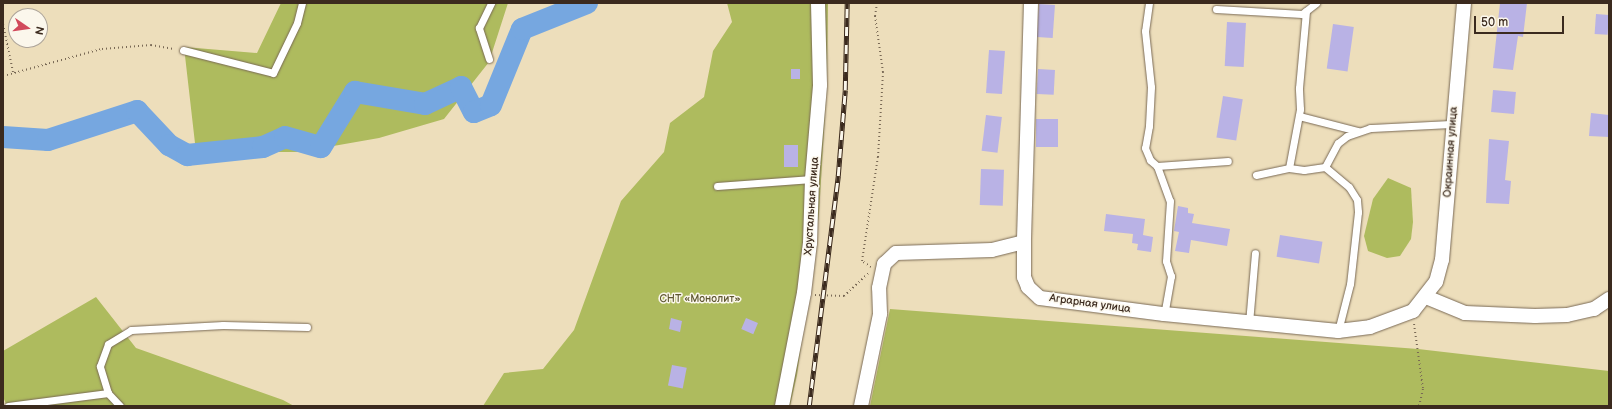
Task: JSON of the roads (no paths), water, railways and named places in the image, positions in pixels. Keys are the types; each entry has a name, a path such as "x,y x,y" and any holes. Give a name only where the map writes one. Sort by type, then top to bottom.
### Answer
{"street":[{"name":"Хрустальная улица","path":"782,406 804,293 810,243 812,179 820,85 818,3"},
{"name":"Аграрная улица","path":"1031,3 1024,276 1028,287 1040,298 1249,324 1338,331 1370,327 1413,311"},
{"name":"Окраинная улица","path":"1413,311 1426,297 1436,282 1442,260 1452,124 1464,3"},
{"path":"861,406 880,314 879,288 884,264 896,253 992,250 1024,242"},
{"path":"1426,297 1465,313 1535,316 1567,315 1594,309 1609,299"}],"lane":[{"path":"183,50 273,73 297,23 302,3"},
{"path":"489,59 479,28 491,3"},
{"path":"1149,3 1145,31 1151,88 1149,126 1145,148 1150,160 1157,166 1170,202 1166,262 1171,276 1164,314"},
{"path":"1216,9 1302,14 1316,3"},
{"path":"1289,168 1299,116 1306,12"},
{"path":"1299,116 1358,131"},
{"path":"1325,167 1338,143 1358,131 1370,128 1452,124"},
{"path":"1157,166 1228,161"},
{"path":"1256,175 1289,168 1304,170 1325,167 1350,187 1356,200 1358,212 1350,284 1338,331"},
{"path":"717,186 812,179"},
{"path":"1249,324 1255,253"},
{"path":"120,406 108,393 100,366 108,344 131,330 223,325 307,327"},
{"path":"8,406 108,393"}],"waterway":[{"path":"3,137 48,140 137,111 169,145 187,155 263,147 285,137 321,147 355,92 425,104 461,87 474,112 491,105 522,29 587,3"}],"railway":[{"path":"809,406 838,176 845,90 847,3"}],"park label":[{"name":"СНТ «Монолит»","path":"700,299"}]}
